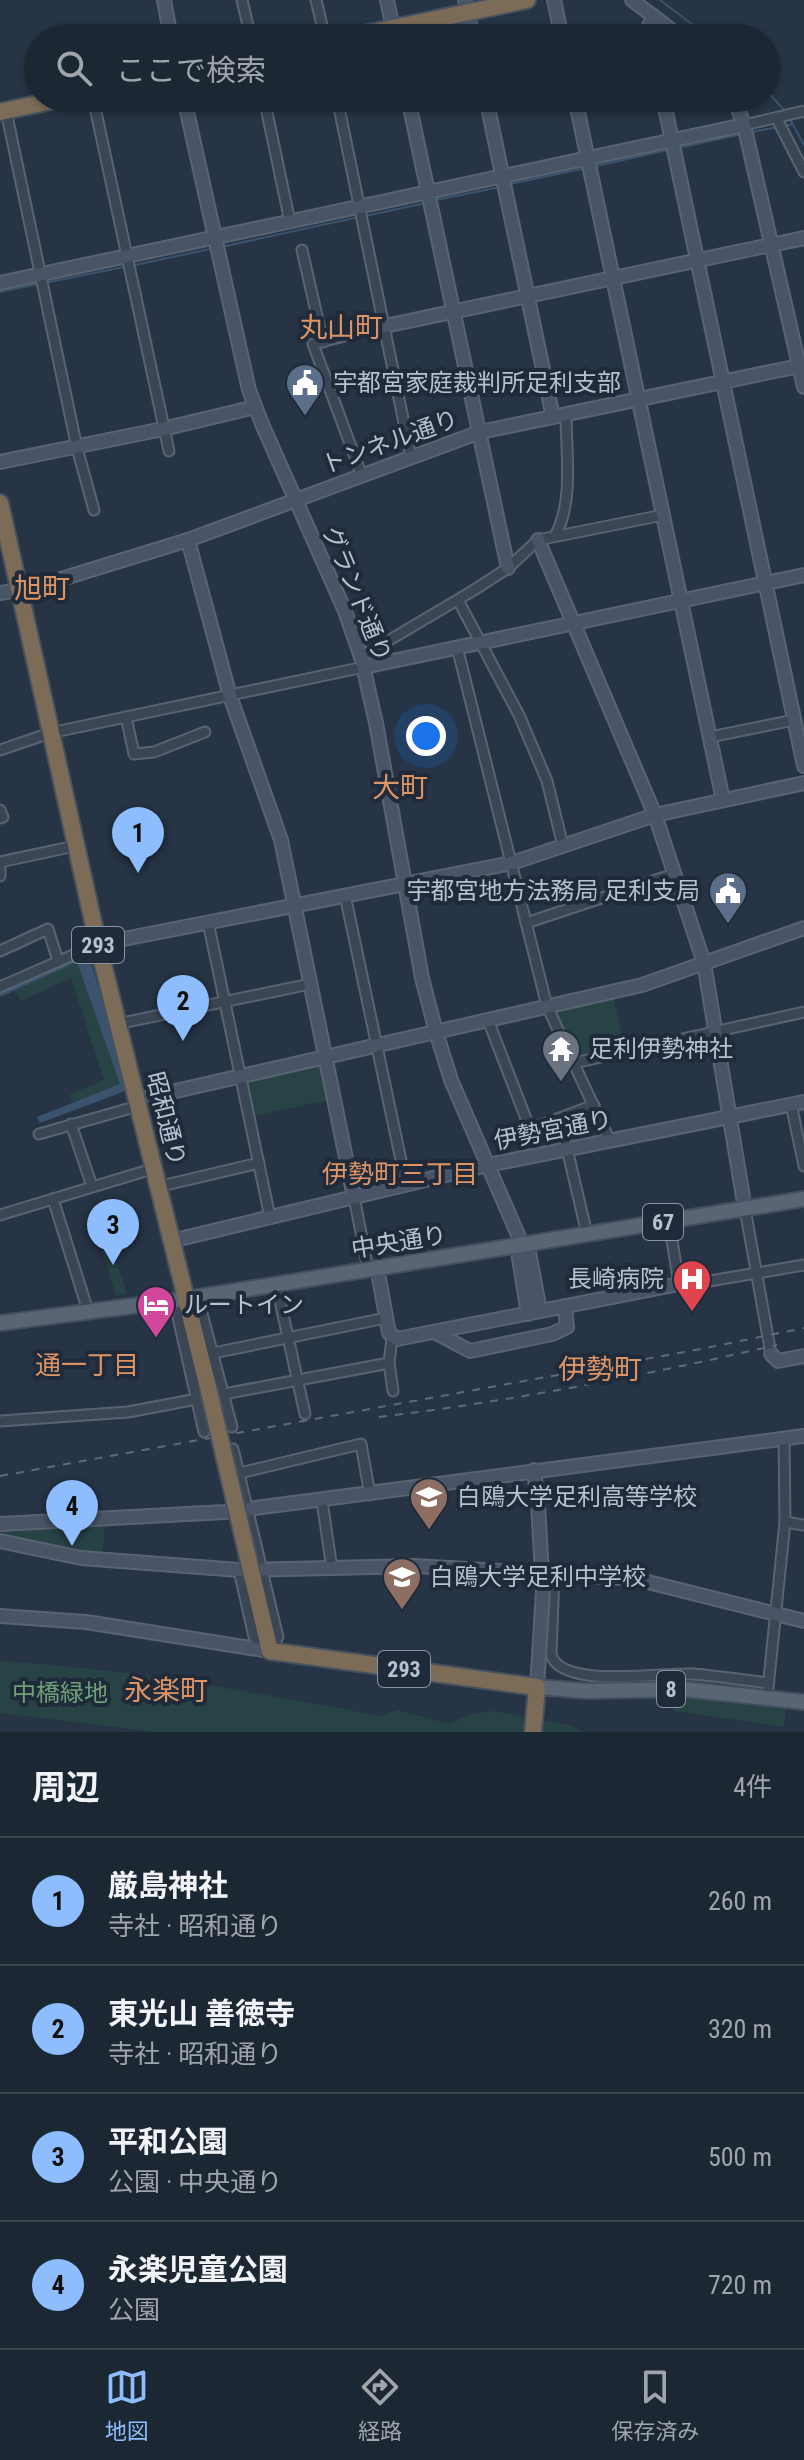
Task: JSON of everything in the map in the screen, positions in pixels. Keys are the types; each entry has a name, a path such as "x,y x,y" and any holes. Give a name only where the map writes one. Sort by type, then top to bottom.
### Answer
{"highway":[{"path":"418,24 466,6 527,0"},
{"path":"3,112 24,107"},
{"name":"昭和通り","path":"0,503 98,944 270,1651"},
{"name":"293","path":"270,1651 536,1694"},
{"path":"533,1732 536,1694"}],"main road":[{"name":"中央通り","path":"0,1323 186,1299 804,1199"},
{"name":"8","path":"536,1694 683,1689 768,1690 804,1702"}],"street":[{"path":"164,0 168,24"},
{"path":"242,0 248,24"},
{"path":"316,0 322,24"},
{"path":"387,0 392,24"},
{"path":"554,0 559,24"},
{"path":"632,0 663,24"},
{"path":"650,24 654,17"},
{"path":"3,112 77,448 94,510"},
{"path":"96,112 169,451"},
{"name":"グランド通り","path":"187,112 241,360 255,407 345,611 363,662 422,978 436,1032 451,1080 522,1244 529,1252 534,1313"},
{"path":"267,112 290,222"},
{"path":"340,112 411,457"},
{"path":"411,112 508,568"},
{"path":"489,112 528,296 560,415 567,469 563,521 555,536"},
{"path":"578,112 723,800"},
{"path":"666,112 804,766"},
{"path":"739,112 802,366 804,387"},
{"path":"0,283 799,112"},
{"path":"779,118 804,172"},
{"path":"362,476 313,344 385,326 804,238"},
{"path":"302,250 323,342"},
{"name":"トンネル通り","path":"0,593 188,540 480,432 802,366"},
{"path":"0,462 77,448 255,407"},
{"path":"363,662 508,568 538,540 663,515"},
{"path":"188,540 230,696 281,840 354,1197 392,1338 389,1363 393,1391"},
{"path":"538,540 655,815 704,963 771,1354 778,1361 804,1356"},
{"path":"0,750 50,733 230,696 363,662 457,647 804,575"},
{"path":"458,600 519,715 547,781 563,846"},
{"path":"457,647 547,1006 610,1141"},
{"path":"126,717 134,754 154,752 205,732"},
{"path":"710,737 794,720"},
{"path":"0,987 98,944 512,863 655,815 804,783"},
{"path":"0,810 3,817 0,818"},
{"path":"0,876 0,865 75,846"},
{"path":"526,923 674,874"},
{"path":"345,895 406,1184"},
{"path":"208,922 270,1217"},
{"path":"0,951 48,929 58,961"},
{"path":"39,1134 137,1103 240,1076 642,985 803,932"},
{"path":"117,1024 310,984"},
{"path":"574,1063 804,1012"},
{"path":"488,1020 530,1129 594,1105"},
{"path":"798,1103 804,1166"},
{"name":"伊勢宮通り","path":"171,1241 488,1165 798,1103"},
{"path":"560,1119 587,1234"},
{"path":"71,1124 92,1186"},
{"path":"157,1187 259,1163"},
{"path":"0,1215 152,1169"},
{"path":"53,1199 88,1311"},
{"path":"669,1222 679,1284"},
{"path":"392,1338 436,1333 679,1284 804,1265"},
{"path":"276,1283 305,1414"},
{"path":"186,1299 201,1310 213,1353 204,1432"},
{"path":"436,1333 470,1351 564,1331 568,1323 565,1306"},
{"path":"213,1353 386,1318"},
{"path":"498,1321 502,1343"},
{"path":"0,1421 128,1412 209,1394 389,1363"},
{"path":"209,1394 232,1427"},
{"path":"0,1524 249,1509 804,1436"},
{"path":"554,1574 551,1654 553,1662 564,1671 604,1676 692,1674 768,1690 785,1522 784,1439"},
{"path":"240,1473 361,1444 370,1495"},
{"path":"233,1449 249,1509 251,1573"},
{"path":"534,1470 543,1591 536,1694"},
{"path":"322,1501 332,1569"},
{"path":"785,1522 804,1525"},
{"path":"0,1541 81,1558 251,1573 415,1566 644,1581 804,1621"},
{"path":"0,1616 86,1622 270,1651"}],"green space":[{"path":"77,961 121,1085 73,1103 70,1094 104,1080 71,978 21,1001 15,990"},
{"path":"613,996 625,1048 594,1055 579,1054 563,1030 555,1013 557,1009"},
{"path":"317,1063 323,1069 329,1100 253,1116 246,1083 250,1079"},
{"path":"108,1233 127,1294 116,1295 98,1237"},
{"path":"105,1525 102,1557 4,1537 2,1533 3,1531"},
{"name":"中橋緑地","path":"0,1661 143,1676 380,1716 398,1710 449,1724 471,1714 494,1711 568,1725 585,1732 154,1732 0,1713"},
{"path":"693,1699 786,1709 784,1727 674,1711 674,1704 658,1704 652,1700"}],"water":[{"path":"88,951 128,1090 40,1123 37,1117 120,1084 77,962 0,997 0,991"}],"waterway":[{"path":"660,0 692,24"},
{"path":"780,106 784,110"},
{"path":"790,119 804,145"},
{"path":"784,126 793,124"},
{"path":"752,132 778,127"},
{"path":"678,148 742,134"},
{"path":"596,166 668,150"},
{"path":"510,184 586,168"},
{"path":"436,200 500,187"},
{"path":"365,216 426,203"},
{"path":"221,247 359,217"},
{"path":"135,265 210,249"},
{"path":"44,283 124,267"},
{"path":"0,292 38,284"}],"railway":[{"path":"0,1476 804,1328"},
{"path":"379,1417 579,1386 777,1345"}],"place":[{"name":"宇都宮家庭裁判所足利支部","path":"305,417"},
{"name":"厳島神社","path":"138,873"},
{"name":"宇都宮地方法務局 足利支局","path":"728,925"},
{"name":"東光山 善徳寺","path":"183,1041"},
{"name":"足利伊勢神社","path":"561,1083"},
{"name":"平和公園","path":"113,1265"},
{"name":"長崎病院","path":"692,1313"},
{"name":"ルートイン","path":"156,1339"},
{"name":"白鴎大学足利高等学校","path":"429,1531"},
{"name":"永楽児童公園","path":"72,1546"},
{"name":"白鴎大学足利中学校","path":"402,1611"}],"district":[{"name":"丸山町","path":"341,327"},
{"name":"旭町","path":"42,588"},
{"name":"大町","path":"400,787"},
{"name":"伊勢町三丁目","path":"400,1174"},
{"name":"通一丁目","path":"87,1365"},
{"name":"伊勢町","path":"600,1369"},
{"name":"永楽町","path":"166,1690"}]}
